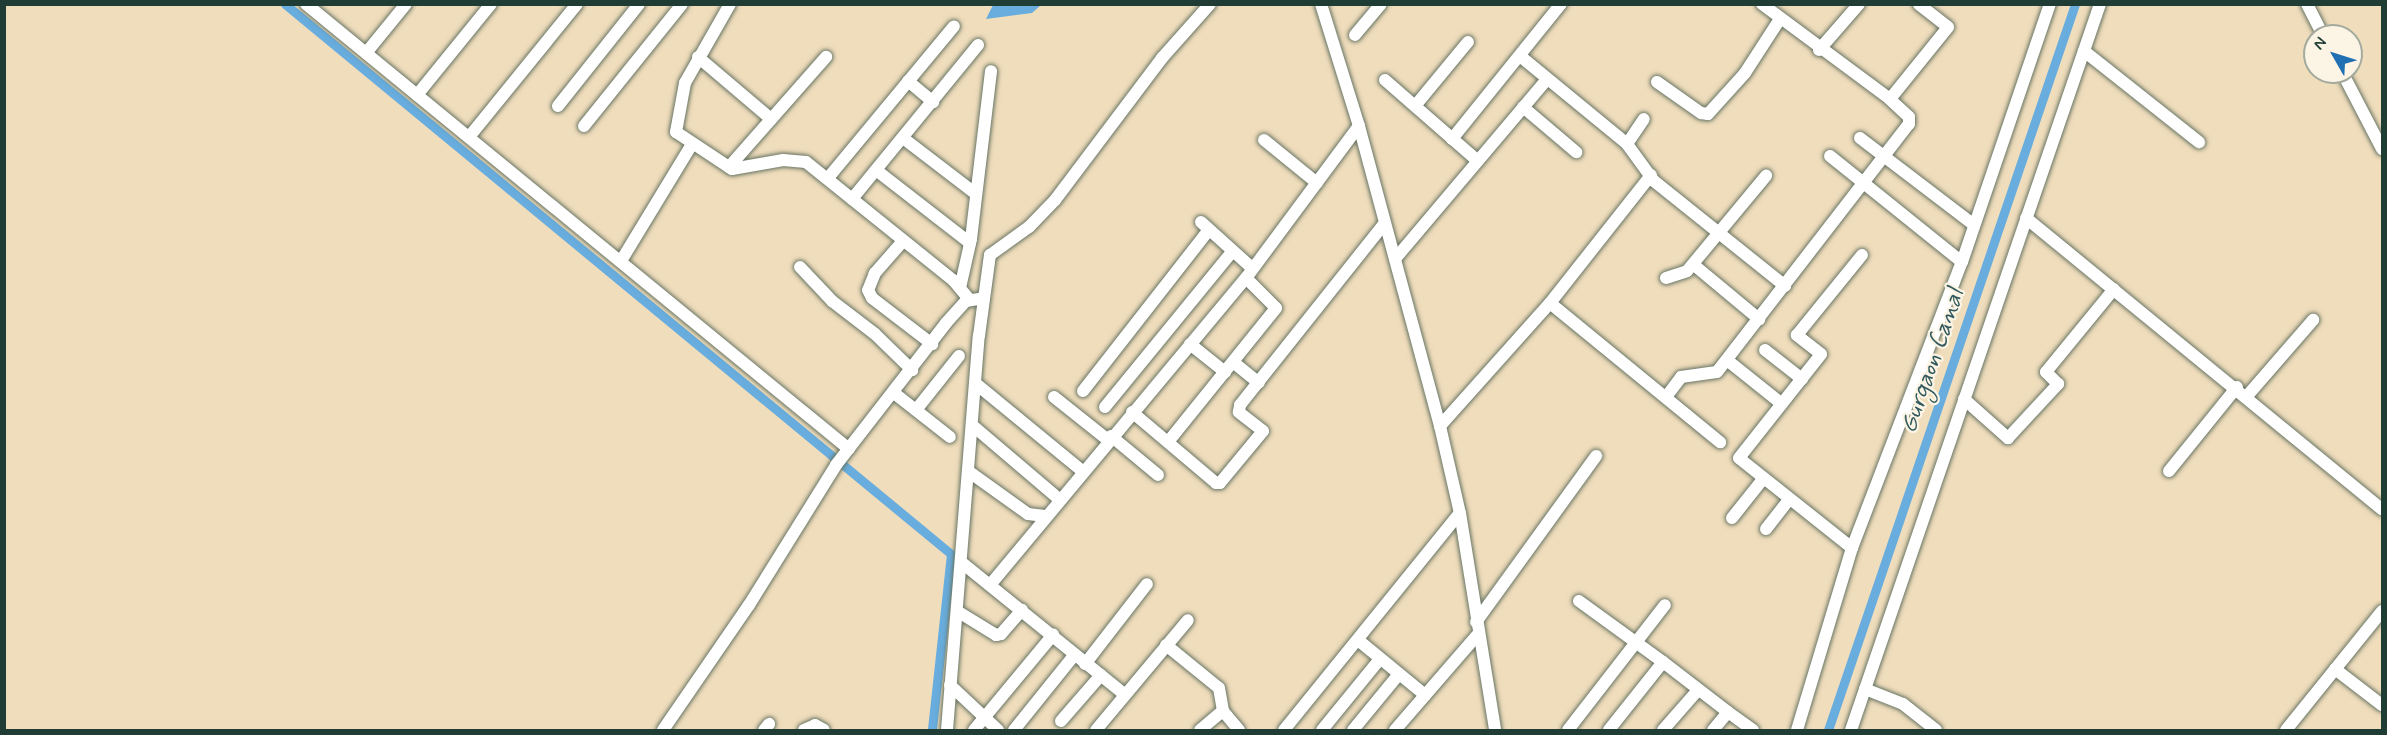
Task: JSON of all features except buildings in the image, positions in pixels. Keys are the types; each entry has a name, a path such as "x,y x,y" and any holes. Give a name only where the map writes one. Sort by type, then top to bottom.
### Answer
{"street":[{"path":"306,4 621,261 847,451"},
{"path":"366,53 406,4"},
{"path":"417,95 491,4"},
{"path":"469,137 577,4"},
{"path":"558,106 639,4"},
{"path":"584,126 682,4"},
{"path":"730,4 685,82 674,125 681,137 729,167 740,169 783,160 806,162 976,299"},
{"path":"947,730 975,383 976,299 990,255 1034,223 1162,58 1210,4"},
{"path":"1321,4 1359,126 1440,426 1460,513 1495,730"},
{"path":"1355,35 1381,4"},
{"path":"1452,139 1561,4"},
{"path":"1666,397 1681,377 1689,373 1711,376 1727,360 1909,124 1910,117 1890,99 1819,50 1762,4"},
{"path":"1819,50 1858,4"},
{"path":"1890,99 1948,27 1919,4"},
{"path":"1797,730 1852,548 1962,262 2050,4"},
{"path":"1851,730 2100,4"},
{"path":"2307,4 2318,24"},
{"path":"1657,82 1701,113 1708,114 1745,73 1780,19"},
{"path":"828,178 954,26"},
{"path":"1415,106 1468,42"},
{"path":"852,199 978,45"},
{"path":"2084,51 2199,142"},
{"path":"1520,56 1546,80 1627,144 1651,175 1717,233 1785,286"},
{"path":"698,57 771,118"},
{"path":"729,167 826,57"},
{"path":"960,288 970,243 991,71"},
{"path":"1385,80 1478,161"},
{"path":"1395,259 1546,80"},
{"path":"908,81 933,102"},
{"path":"2348,84 2382,149"},
{"path":"1523,107 1576,152"},
{"path":"1627,144 1644,119"},
{"path":"990,585 1109,438 1249,273 1359,126"},
{"path":"903,138 976,194"},
{"path":"1860,138 1974,225"},
{"path":"1264,140 1317,183"},
{"path":"621,261 692,144"},
{"path":"1830,156 1962,262"},
{"path":"876,170 970,243"},
{"path":"1440,426 1550,303 1651,175"},
{"path":"1666,278 1687,271 1694,265 1717,233 1766,176"},
{"path":"2026,218 2242,392 2382,509"},
{"path":"1132,412 1216,483 1220,483 1263,431 1238,409 1384,224"},
{"path":"1083,391 1205,226 1232,252 1276,308 1168,442"},
{"path":"903,242 875,273 868,290 873,298 932,344"},
{"path":"1105,407 1232,252"},
{"path":"1852,548 1762,479 1739,458 1821,354 1797,335 1863,255"},
{"path":"1694,265 1760,319"},
{"path":"801,267 832,301 875,334 912,370"},
{"path":"1964,399 2008,438 2058,384 2046,372 2114,289"},
{"path":"663,730 749,605 836,465 932,344 976,299"},
{"path":"1550,303 1720,442"},
{"path":"2169,471 2313,320"},
{"path":"1190,344 1258,383"},
{"path":"1765,350 1802,379"},
{"path":"916,411 959,356"},
{"path":"1727,360 1782,404"},
{"path":"975,383 1082,471"},
{"path":"894,393 950,437"},
{"path":"1054,397 1158,475"},
{"path":"972,425 1059,499"},
{"path":"1395,730 1477,627 1596,456"},
{"path":"968,471 1028,513 1045,516"},
{"path":"1732,518 1762,479"},
{"path":"1766,530 1789,500"},
{"path":"1284,730 1460,513"},
{"path":"961,562 1125,695"},
{"path":"1085,664 1147,584"},
{"path":"1579,601 1753,730"},
{"path":"1568,730 1665,605"},
{"path":"957,611 996,635 1022,610"},
{"path":"2286,730 2382,611"},
{"path":"1096,730 1188,620"},
{"path":"974,730 1053,635"},
{"path":"1358,640 1425,695"},
{"path":"1166,645 1219,688 1223,711 1239,730"},
{"path":"1014,730 1075,654"},
{"path":"1322,730 1380,659"},
{"path":"1609,730 1663,662"},
{"path":"2334,669 2382,705"},
{"path":"1353,730 1399,674"},
{"path":"1061,721 1101,675"},
{"path":"950,685 999,730"},
{"path":"1865,689 1903,704 1936,730"},
{"path":"1663,730 1698,690"},
{"path":"1200,730 1223,711"},
{"path":"1713,730 1728,712"},
{"path":"804,730 815,725 824,730"}],"water":[{"path":"993,4 1041,5 1032,13 986,19"}],"waterway":[{"path":"285,4 951,554 932,730"},
{"name":"Gurgaon Canal","path":"1828,730 2075,4"}]}
